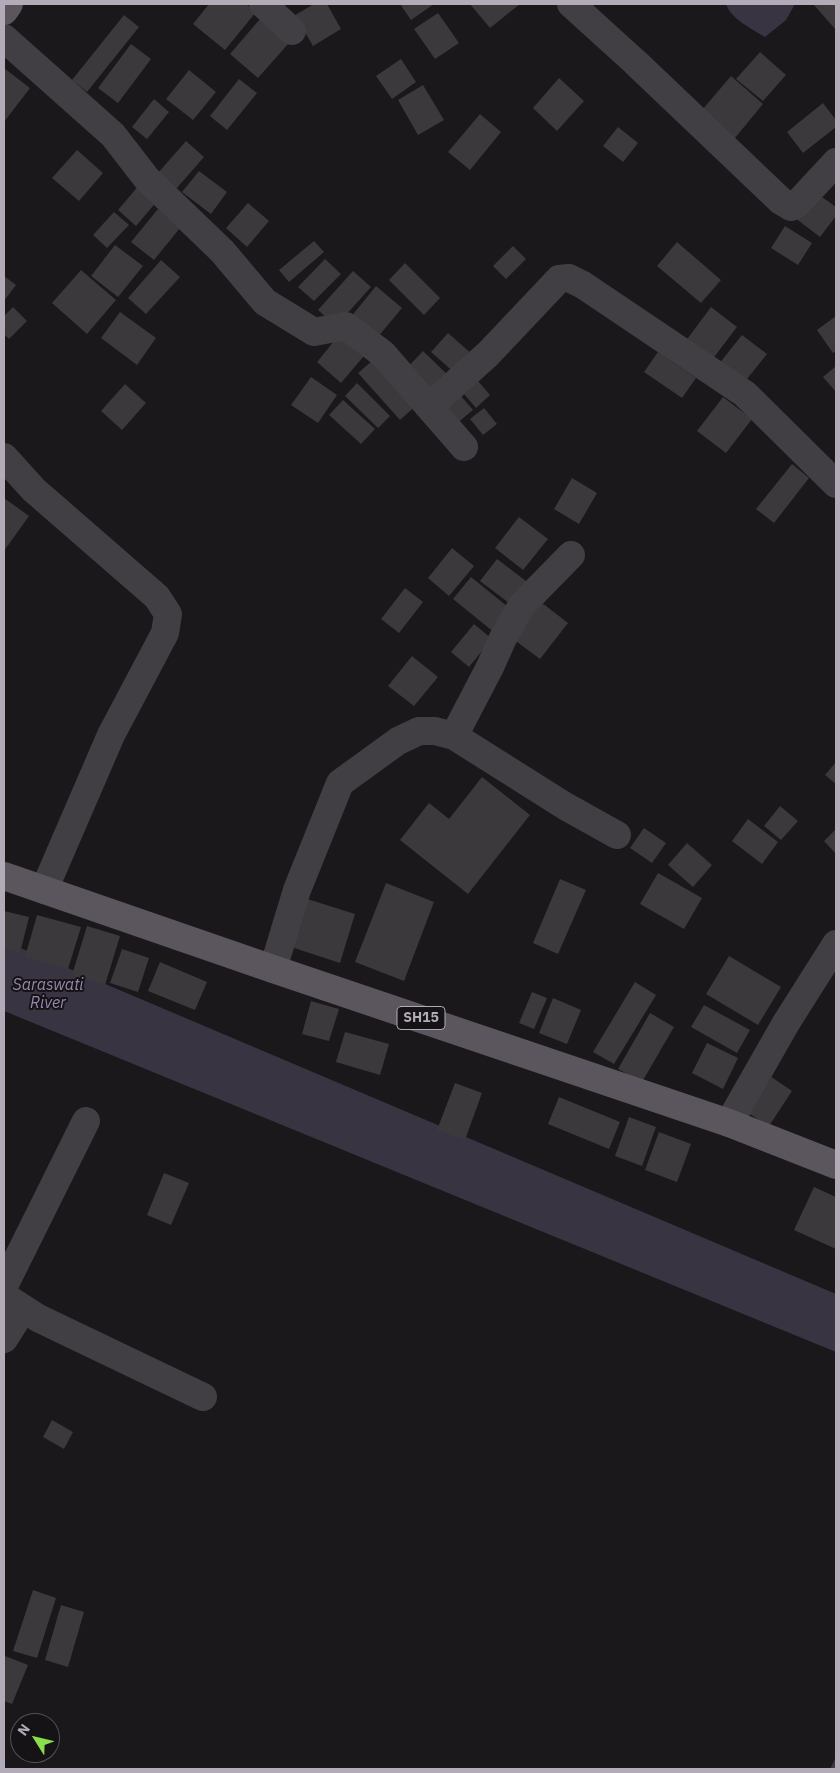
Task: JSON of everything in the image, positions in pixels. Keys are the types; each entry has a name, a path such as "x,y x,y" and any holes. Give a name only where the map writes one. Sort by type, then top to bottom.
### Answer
{"main road":[{"path":"4,12 9,4"},
{"name":"SH15","path":"4,876 273,969 729,1122 836,1165"}],"street":[{"path":"263,4 292,31"},
{"path":"571,4 781,201 791,207 797,204 836,162"},
{"path":"4,38 113,135 147,179 222,252 265,302 314,332 346,326 383,354 464,447"},
{"path":"429,407 488,354 559,280 569,278 583,284 745,394 836,484"},
{"path":"4,457 34,490 157,597 168,614 165,633 110,735 44,890"},
{"path":"454,736 503,638 522,605 571,554"},
{"path":"273,969 297,890 340,783 398,741 419,731 435,731 454,736 565,806 618,835"},
{"path":"729,1122 786,1023 836,944"},
{"path":"4,1286 86,1121"},
{"path":"4,1340 13,1302 38,1318 203,1398"}],"water":[{"path":"726,4 795,4 786,20 765,37 737,19"},
{"name":"Saraswati River","path":"4,941 836,1294 836,1352 4,1011"}],"building":[{"path":"209,4 246,4 256,12 225,50 193,24"},
{"path":"314,4 327,4 341,29 313,46 295,15"},
{"path":"400,4 434,4 411,20"},
{"path":"470,4 520,4 490,28"},
{"path":"836,4 836,30 814,5"},
{"path":"438,13 459,43 435,59 414,29"},
{"path":"124,15 139,27 87,92 72,80"},
{"path":"260,19 288,44 258,78 230,54"},
{"path":"131,44 151,59 118,103 98,88"},
{"path":"760,52 786,75 763,101 736,79"},
{"path":"401,59 416,82 392,99 376,76"},
{"path":"4,68 30,88 4,122"},
{"path":"189,70 216,92 193,120 166,99"},
{"path":"731,76 763,104 730,144 697,116"},
{"path":"559,78 584,101 557,131 533,108"},
{"path":"239,79 257,93 227,130 210,116"},
{"path":"423,85 444,120 418,135 398,100"},
{"path":"154,99 169,112 147,139 132,127"},
{"path":"823,103 836,120 836,127 803,153 787,132"},
{"path":"480,114 501,132 470,170 448,152"},
{"path":"618,127 638,143 623,162 603,146"},
{"path":"186,141 204,157 176,189 158,173"},
{"path":"77,150 103,173 79,201 52,178"},
{"path":"199,171 227,192 211,214 182,192"},
{"path":"140,184 158,200 136,226 118,210"},
{"path":"815,192 836,207 836,216 820,237 795,218"},
{"path":"248,203 269,221 247,247 226,228"},
{"path":"158,209 180,228 154,260 131,242"},
{"path":"114,212 129,225 107,248 93,235"},
{"path":"785,226 812,243 798,265 771,248"},
{"path":"314,241 324,252 289,282 279,270"},
{"path":"677,242 721,280 701,303 657,266"},
{"path":"115,245 143,266 118,297 91,276"},
{"path":"513,246 526,259 506,279 493,266"},
{"path":"325,259 341,274 314,301 298,287"},
{"path":"161,260 180,277 146,314 128,298"},
{"path":"405,263 440,298 424,315 389,280"},
{"path":"81,270 116,300 87,334 52,303"},
{"path":"353,271 371,287 336,326 318,310"},
{"path":"4,276 16,285 4,301"},
{"path":"376,286 402,308 372,344 346,323"},
{"path":"13,307 27,321 9,339 4,334 4,316"},
{"path":"711,307 737,327 708,365 682,346"},
{"path":"120,312 156,338 137,365 101,338"},
{"path":"836,316 836,351 833,353 817,330"},
{"path":"344,329 369,350 341,383 317,362"},
{"path":"448,333 473,355 456,374 431,352"},
{"path":"742,335 767,354 743,384 718,365"},
{"path":"423,351 450,377 431,397 404,371"},
{"path":"658,352 696,378 682,398 644,372"},
{"path":"379,355 420,402 400,420 358,373"},
{"path":"836,366 836,392 823,377"},
{"path":"472,374 490,395 476,408 458,387"},
{"path":"311,377 337,395 318,423 291,405"},
{"path":"357,383 390,416 378,428 345,396"},
{"path":"125,384 146,403 122,430 101,411"},
{"path":"454,388 473,410 456,424 438,403"},
{"path":"723,397 752,419 726,453 697,431"},
{"path":"343,400 375,429 361,444 329,415"},
{"path":"484,408 497,424 483,435 470,419"},
{"path":"792,464 809,478 774,523 756,509"},
{"path":"572,478 597,493 579,524 554,509"},
{"path":"4,498 29,516 4,551"},
{"path":"519,517 548,539 523,570 495,548"},
{"path":"452,548 474,566 449,596 428,578"},
{"path":"497,559 530,584 513,606 480,581"},
{"path":"471,577 513,611 495,633 453,599"},
{"path":"405,588 423,602 399,633 381,619"},
{"path":"537,599 568,623 540,659 509,636"},
{"path":"474,624 492,639 469,667 451,652"},
{"path":"412,656 438,677 414,706 388,686"},
{"path":"836,762 836,784 825,775"},
{"path":"482,777 530,815 468,894 400,840 429,803 449,819"},
{"path":"780,806 798,821 781,840 764,826"},
{"path":"748,819 778,842 762,864 732,841"},
{"path":"644,828 666,843 652,863 630,848"},
{"path":"836,829 836,854 824,841"},
{"path":"687,843 712,865 693,887 668,865"},
{"path":"658,873 702,898 684,929 640,904"},
{"path":"560,879 586,890 558,954 533,943"},
{"path":"386,883 434,902 404,981 355,962"},
{"path":"301,897 355,914 340,963 285,945"},
{"path":"4,911 29,917 20,953 4,949"},
{"path":"37,915 81,927 68,969 25,957"},
{"path":"87,926 120,936 105,985 72,975"},
{"path":"122,949 149,958 138,992 110,983"},
{"path":"729,956 781,987 758,1025 706,994"},
{"path":"160,962 207,982 195,1010 148,991"},
{"path":"635,982 656,995 614,1064 593,1052"},
{"path":"532,992 547,998 534,1029 519,1023"},
{"path":"553,998 581,1010 567,1044 539,1033"},
{"path":"311,1001 339,1009 329,1041 302,1034"},
{"path":"704,1005 750,1030 737,1053 691,1027"},
{"path":"650,1013 674,1027 642,1082 618,1069"},
{"path":"345,1032 389,1044 380,1075 336,1062"},
{"path":"707,1043 738,1058 723,1089 692,1073"},
{"path":"767,1074 792,1091 769,1126 743,1110"},
{"path":"455,1083 482,1093 465,1140 437,1130"},
{"path":"559,1097 620,1122 609,1149 548,1124"},
{"path":"629,1117 656,1127 642,1166 615,1156"},
{"path":"659,1132 691,1144 677,1182 645,1170"},
{"path":"164,1173 189,1183 171,1225 147,1215"},
{"path":"814,1187 836,1197 836,1249 794,1230"},
{"path":"52,1420 73,1432 64,1449 43,1437"},
{"path":"33,1590 56,1598 37,1658 13,1651"},
{"path":"61,1605 84,1612 68,1667 45,1660"},
{"path":"5,1656 28,1665 12,1704 4,1701"},
{"path":"836,1757 836,1769 830,1769"}]}
